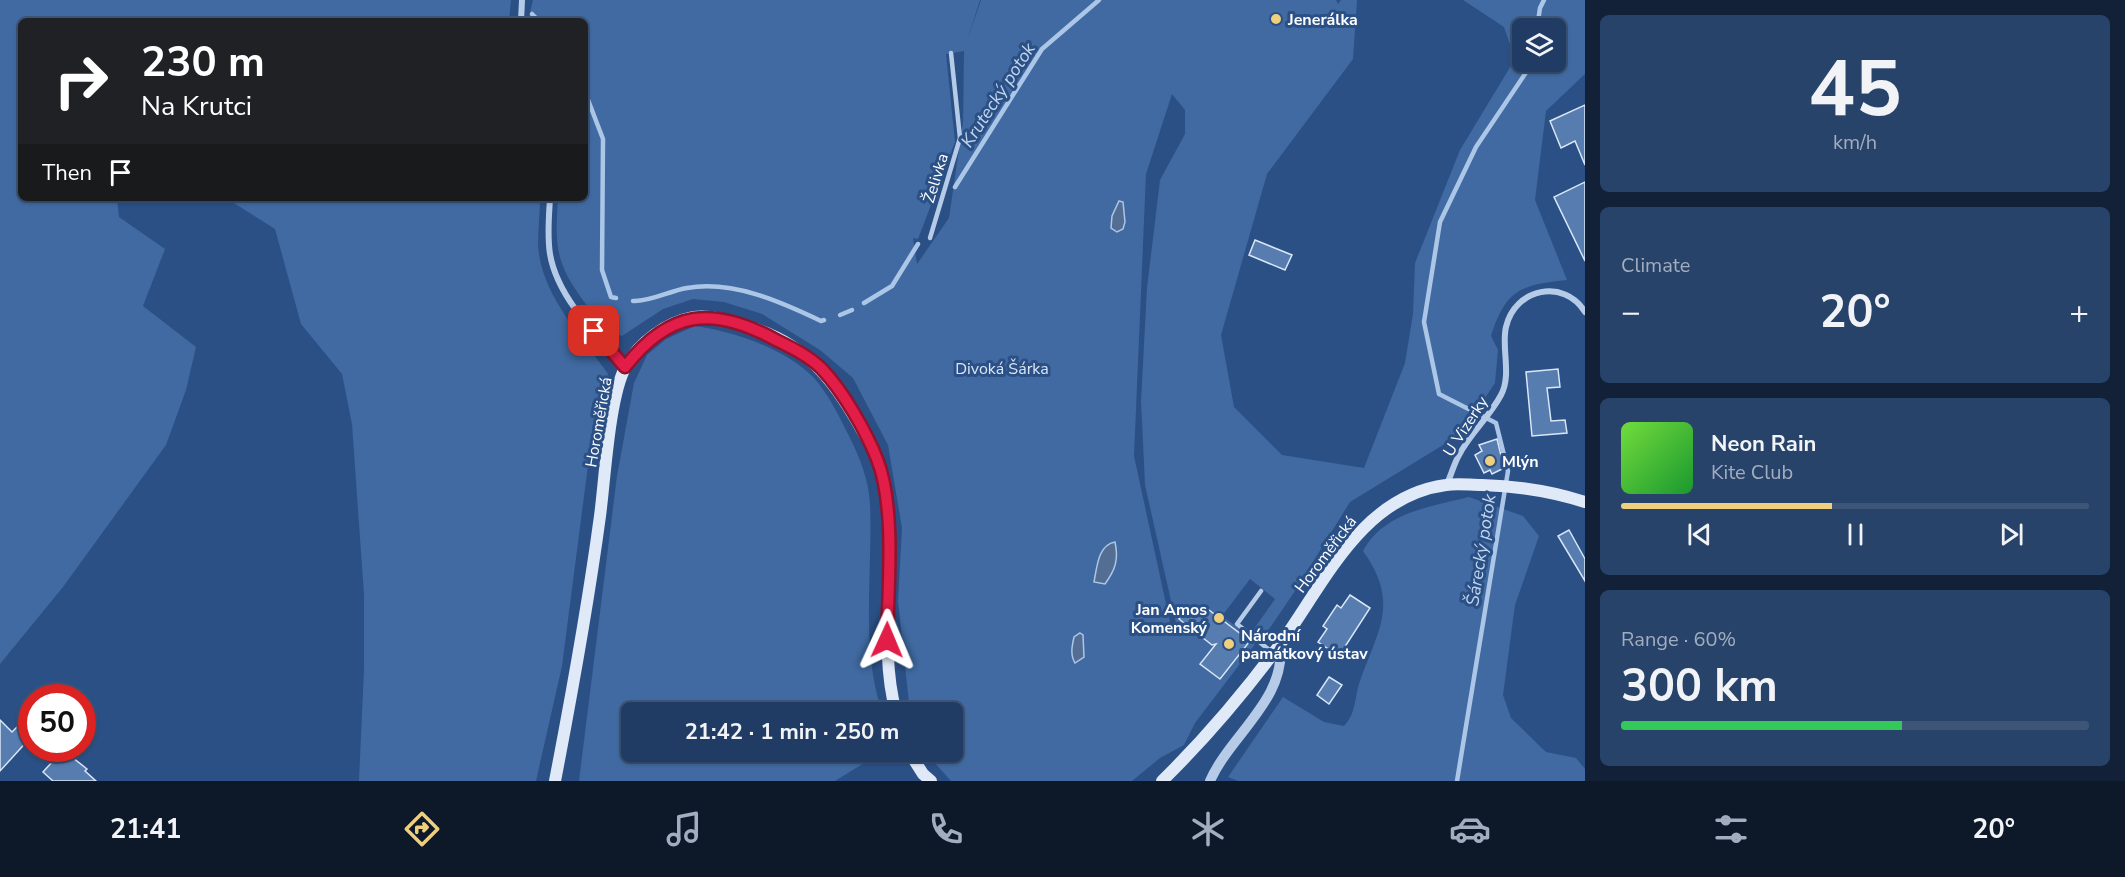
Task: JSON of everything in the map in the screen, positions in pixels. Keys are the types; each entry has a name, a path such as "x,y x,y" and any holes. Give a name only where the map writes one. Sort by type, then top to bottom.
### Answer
{"main road":[{"name":"Horoměřická","path":"555,781 591,582 615,401 625,367 644,343 669,326 696,317 726,319 759,330 804,354 839,390 877,458 883,479 889,551 887,640 891,693 894,702"},
{"name":"Horoměřická","path":"1162,781 1223,719 1276,649 1347,546 1364,526 1396,502 1421,491 1447,484 1497,486 1550,492 1585,502"},
{"path":"915,762 931,781"}],"street":[{"path":"521,18 522,0"},
{"path":"550,201 549,253 558,278 579,310 625,367"},
{"name":"U Vizerky","path":"1447,484 1459,454 1482,425 1504,389 1505,329 1511,311 1527,297 1542,290 1561,292 1579,302 1585,312"},
{"path":"1210,781 1274,687 1281,668 1276,649"}],"lane":[{"name":"Želivka","path":"930,238 960,138 951,53"},
{"path":"1261,591 1237,624 1276,649"}],"green space":[{"path":"0,0 511,0 509,18 18,18 18,201 117,201 119,217 165,249 143,306 196,347 186,390 166,445 63,587 0,664"},
{"name":"Divoká Šárka","path":"533,0 980,0 967,41 981,0 1336,0 1338,4 1341,0 1357,0 1353,59 1267,174 1221,335 1234,407 1282,455 1364,468 1405,363 1413,314 1415,263 1460,150 1512,64 1512,72 1566,72 1566,18 1512,18 1512,50 1504,27 1463,0 1585,0 1585,74 1546,111 1535,200 1567,280 1538,284 1517,292 1510,299 1503,308 1491,336 1498,350 1495,383 1461,434 1350,502 1263,638 1255,644 1195,723 1184,745 1160,758 1132,781 951,781 934,762 963,762 963,702 909,702 898,601 902,528 888,445 853,378 820,350 762,314 724,302 693,299 663,309 622,336 600,324 575,289 562,265 557,242 558,201 588,201 588,18 529,18","holes":["964,51 963,122 949,218 917,264 913,238 918,239 955,142 946,54","1172,94 1185,110 1185,134 1160,180 1147,288 1141,401 1145,485 1176,623 1171,627 1134,456 1146,174","1250,579 1275,599 1249,636 1222,616"]},
{"path":"231,201 540,201 538,245 546,281 564,314 608,374 590,450 562,666 536,781 359,781 364,669 364,595 352,424 342,374 301,324 275,229"},
{"path":"695,326 726,332 758,343 789,358 814,378 837,413 853,444 868,487 869,636 871,662 879,702 621,702 621,762 866,762 835,781 579,781 617,476 634,383 647,355 666,339"},
{"path":"1469,497 1523,516 1539,536 1515,605 1503,695 1511,718 1546,752 1576,758 1585,769 1585,781 1238,781 1228,777 1283,697 1324,722 1344,726 1353,711 1359,684 1382,618 1381,587 1363,551 1372,538 1395,519 1424,508"}],"shaded area":[{"path":"1119,201 1123,202 1125,222 1123,229 1117,232 1111,228 1112,216"},
{"path":"1115,542 1116,560 1111,574 1105,584 1094,582 1102,552 1105,547"},
{"path":"1080,633 1083,635 1084,657 1075,663 1072,654 1074,637"}],"building":[{"path":"1585,105 1585,165 1575,141 1561,148 1550,121"},
{"path":"1585,182 1585,261 1554,197"},
{"path":"1255,240 1292,255 1285,270 1249,255"},
{"path":"1558,369 1560,387 1547,388 1551,421 1565,420 1567,433 1532,436 1526,372"},
{"name":"Mlýn","path":"1497,439 1504,468 1492,474 1490,470 1484,473 1475,455 1482,451 1479,445"},
{"path":"1569,530 1585,559 1585,581 1558,536"},
{"path":"1350,595 1370,608 1339,656 1318,642 1327,629 1323,626 1337,605 1341,608"},
{"name":"Národní památkový ústav","path":"1205,607 1250,641 1220,679 1200,664 1216,644 1212,645 1179,619 1188,608 1198,616"},
{"path":"1329,677 1342,685 1329,704 1317,695"},
{"path":"0,720 12,732 18,726 18,751 0,771"},
{"path":"52,762 78,762 96,781 53,781 43,772"}],"waterway":[{"name":"Krutecký potok","path":"955,187 1042,49 1099,0"},
{"name":"Šárecký potok","path":"1538,18 1544,0"},
{"name":"Krutecký potok","path":"532,14 536,18"},
{"name":"Šárecký potok","path":"1457,781 1508,471 1496,423 1439,394 1424,322 1440,222 1476,147 1526,72"},
{"name":"Krutecký potok","path":"588,100 603,139 602,270 611,297 616,298"},
{"name":"Krutecký potok","path":"864,303 892,286 918,244"},
{"name":"Krutecký potok","path":"633,301 646,300 687,288 722,287 756,294 821,321 824,320"},
{"name":"Krutecký potok","path":"840,315 852,310"}],"place":[{"name":"Jenerálka","path":"1276,19"},
{"name":"Mlýn","path":"1490,461"},
{"name":"Jan Amos Komenský","path":"1219,618"},
{"name":"Národní památkový ústav","path":"1229,644"}],"route":[{"path":"594,331 625,367 644,343 669,326 696,317 726,319 759,330 804,354 821,369 839,390 877,458 883,479 889,551 887,640"}]}
